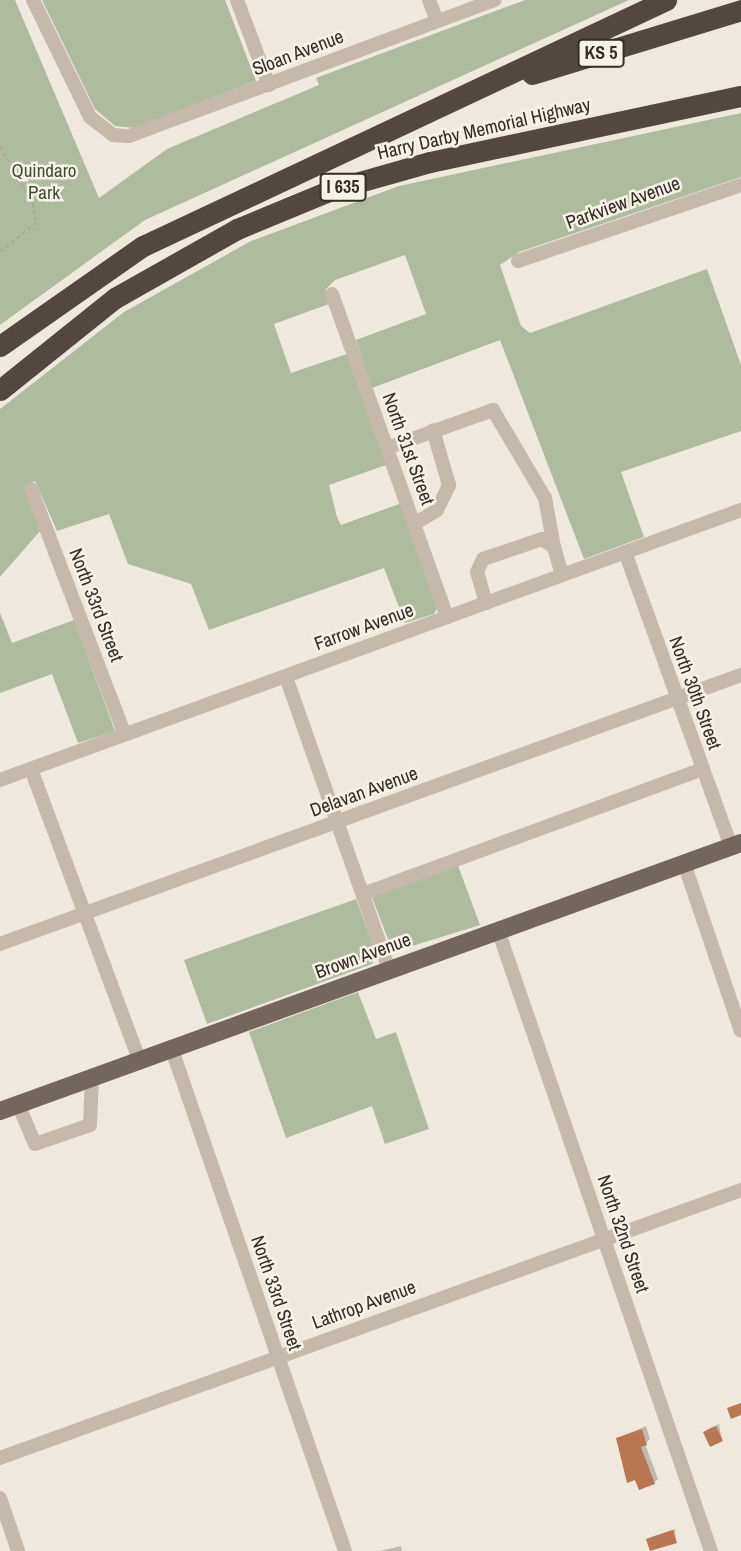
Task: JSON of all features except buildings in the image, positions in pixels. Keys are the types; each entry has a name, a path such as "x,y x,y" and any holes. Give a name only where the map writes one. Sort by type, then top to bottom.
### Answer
{"highway":[{"name":"Harry Darby Memorial Highway","path":"0,346 143,246 666,0"},
{"name":"KS 5","path":"460,96 741,10"},
{"name":"Harry Darby Memorial Highway","path":"0,390 115,298 237,229 331,190 430,162 739,97"}],"main road":[{"name":"Brown Avenue","path":"0,1111 736,844"}],"street":[{"name":"Sloan Avenue","path":"33,0 90,117 113,135 129,136 495,0"},
{"path":"237,0 269,85"},
{"path":"429,0 437,21"},
{"name":"Parkview Avenue","path":"518,261 741,185"},
{"name":"North 31st Street","path":"332,294 447,617"},
{"path":"387,448 477,412 493,410 503,418 545,498 562,575"},
{"path":"414,524 437,510 449,485 433,430"},
{"name":"North 33rd Street","path":"31,488 125,734"},
{"name":"Farrow Avenue","path":"0,780 741,510"},
{"path":"486,603 477,572 483,559 542,539 554,547"},
{"name":"North 30th Street","path":"625,552 702,769 736,844"},
{"name":"Delavan Avenue","path":"0,944 741,675"},
{"path":"286,677 389,969"},
{"path":"32,769 139,1060"},
{"path":"363,894 702,769"},
{"path":"684,863 741,1031"},
{"name":"North 32nd Street","path":"498,930 710,1551"},
{"name":"North 33rd Street","path":"171,1047 345,1551"},
{"path":"18,1104 35,1144 90,1125 92,1077"},
{"name":"Lathrop Avenue","path":"0,1458 741,1190"},
{"path":"0,1498 18,1551"}],"path":[{"path":"0,147 33,204 36,223 0,252"}],"green space":[{"name":"Quindaro Park","path":"0,0 15,0 99,198 167,149 319,85 316,78 525,0 629,0 145,220 0,325"},
{"path":"42,0 225,0 256,81 134,128 115,126 95,109"},
{"path":"741,113 741,177 519,252 500,265 521,326 530,333 707,269 741,365 741,431 621,472 644,537 584,559 500,340 372,388 356,340 426,314 405,255 335,280 326,289 329,304 274,324 291,373 347,354 386,465 329,485 337,517 341,525 402,503 437,608 434,614 405,623 384,568 209,630 191,584 128,564 109,514 57,531 35,481 25,485 41,530 0,577 0,409 124,312 251,241 399,186"},
{"path":"0,613 12,643 74,620 115,731 78,743 52,674 0,693"},
{"path":"457,863 480,925 393,952 371,895"},
{"path":"356,899 377,955 372,964 207,1024 184,960"},
{"path":"358,992 376,1039 396,1032 429,1129 385,1144 372,1106 286,1138 249,1032"}]}
